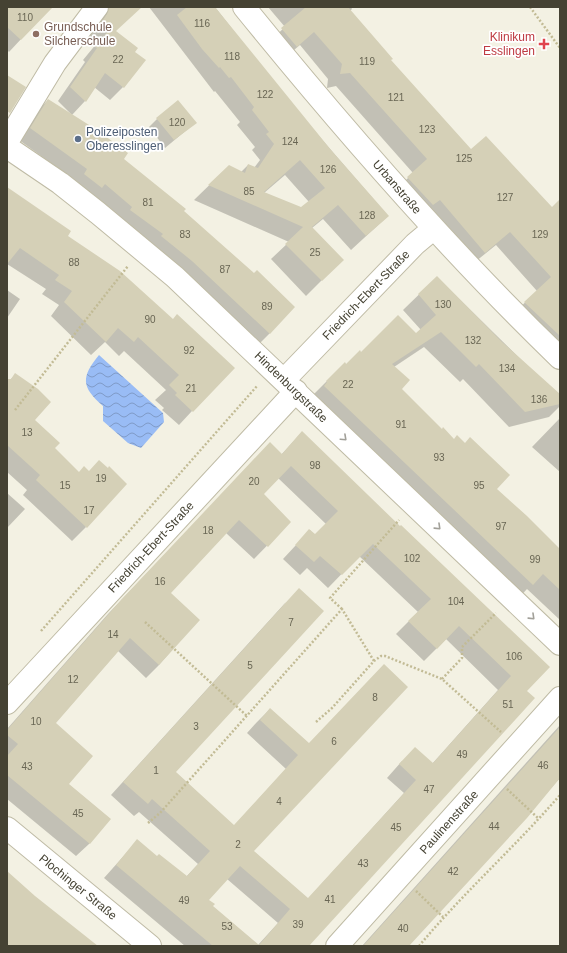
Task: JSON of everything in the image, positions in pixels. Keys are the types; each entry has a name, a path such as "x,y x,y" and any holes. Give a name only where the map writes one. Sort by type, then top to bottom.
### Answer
{"street":[{"path":"7,142 55,63 97,7"},
{"name":"Urbanstraße","path":"244,7 280,52 432,229 560,358"},
{"name":"Hindenburgstraße","path":"7,147 60,183 142,248 175,277 560,644"},
{"name":"Friedrich-Ebert-Straße","path":"7,703 415,244 432,229"},
{"name":"Paulinenstraße","path":"337,946 560,698"},
{"name":"Plochinger Straße","path":"7,828 147,945"}],"path":[{"path":"530,7 560,48"},
{"path":"15,410 100,304 142,248"},
{"path":"39,634 260,382"},
{"path":"374,661 342,609 330,598 400,519"},
{"path":"442,679 462,658 462,646 511,597"},
{"path":"148,823 160,813 342,609"},
{"path":"145,622 247,716"},
{"path":"316,722 332,708 374,661 381,656 385,656 442,679 516,746"},
{"path":"492,775 539,819"},
{"path":"419,946 443,917 539,819 560,795"},
{"path":"400,876 443,917"}],"water":[{"path":"99,355 163,413 164,422 141,448 128,443 103,421 103,406 87,387 86,382 89,370"}],"building":[{"path":"7,7 53,7 21,40 7,27"},
{"path":"109,7 142,7 116,31 138,48 135,52 146,60 124,88 105,73 86,102 70,87 97,48 95,47 109,30 101,23 107,14"},
{"path":"187,7 215,7 331,150 389,216 366,236 338,205 312,227 344,260 322,281 285,244 303,227 208,185 229,165 245,173 248,164 258,168 274,144 266,134 269,132 252,110 254,107 231,77 229,78 202,49 177,15","holes":["300,160 325,188 301,207 264,192"]},
{"path":"306,7 348,7 393,59 391,60 471,149 486,136 552,207 560,199 560,336 524,302 551,277 510,232 485,253 440,200 433,205 407,177 427,159 350,73 340,74 342,64 314,32 297,47 281,28"},
{"path":"7,75 26,87 10,113 7,111"},
{"path":"48,99 97,130 128,153 124,159 186,209 184,211 254,273 257,270 295,307 270,334 192,261 161,236 163,234 130,210 132,207 105,184 102,188 84,174 87,169 30,128"},
{"path":"178,100 197,123 174,140 156,118"},
{"path":"7,187 71,231 68,236 120,271 173,319 177,314 235,368 193,412 175,395 177,393 169,385 179,375 138,337 134,342 118,328 106,342 64,302 72,291 55,280 59,275 20,248 7,264"},
{"path":"437,276 501,341 560,394 560,404 525,412 479,364 476,367 441,332 392,364 410,380 402,389 442,429 443,427 454,439 457,435 465,443 470,437 510,475 497,489 560,549 560,590 543,574 533,585 324,386 327,382 326,381 345,362 346,364 360,350 361,352 398,315 416,333 436,315 418,294"},
{"path":"15,373 38,389 51,402 35,420 60,443 55,448 79,472 84,466 89,471 99,460 108,468 109,466 127,484 87,528 36,480 40,475 7,445 7,379 11,379"},
{"path":"302,431 400,526 401,525 550,667 527,691 535,698 309,946 213,946 116,865 137,839 157,856 159,854 187,876 210,851 152,799 148,804 123,782 299,588 324,611 176,772 234,825 298,755 260,720 270,708 309,743 384,664 408,687 254,851 308,898 416,780 399,764 415,747 433,763 511,676 459,626 437,649 408,621 431,599 373,544 342,575 320,556 314,562 295,545 309,529 315,534 338,511 291,466 264,494 291,522 268,547 239,520 171,593 200,620 159,665 130,638 56,723 93,756 69,784 111,819 90,844 7,775 7,756 18,744 7,735 7,730 121,600 270,442 282,454","holes":["240,866 290,909 259,945 213,906 215,904 209,900"]},
{"path":"560,727 560,778 527,818 409,946 363,946"},
{"path":"7,871 35,896 98,946 7,946"}],"place":[{"name":"Grundschule Silcherschule","path":"36,34"},
{"name":"Klinikum Esslingen","path":"544,44"},
{"name":"Polizeiposten Oberesslingen","path":"78,139"}]}
